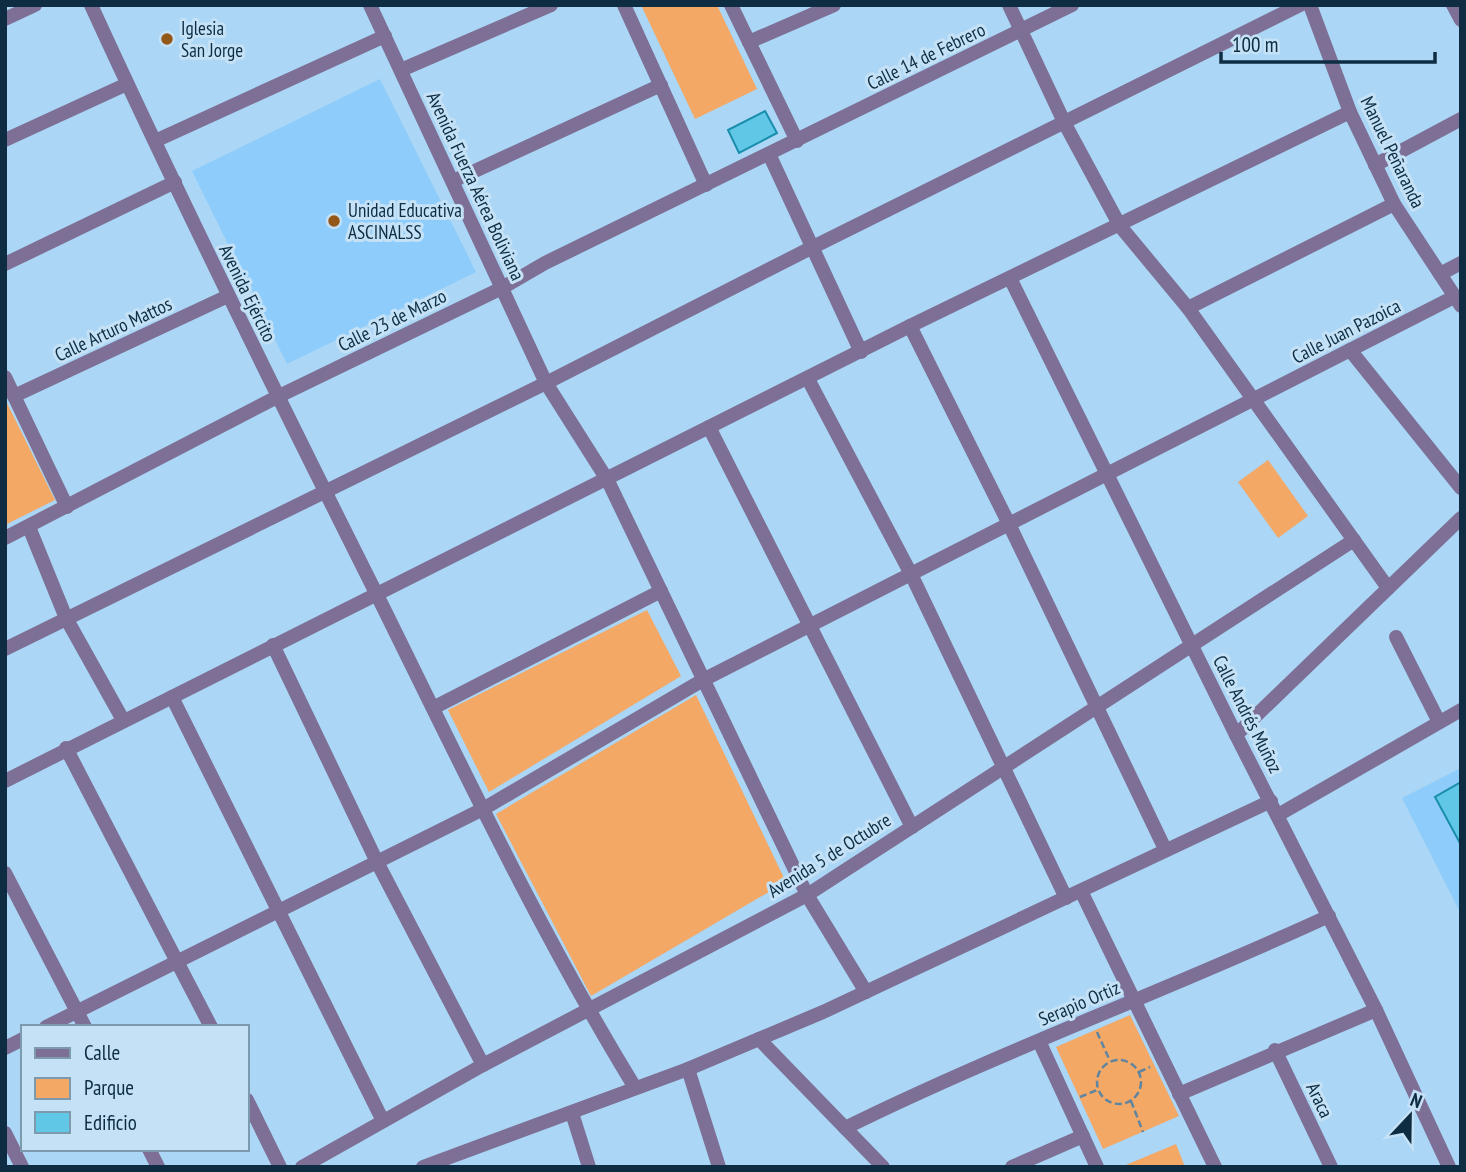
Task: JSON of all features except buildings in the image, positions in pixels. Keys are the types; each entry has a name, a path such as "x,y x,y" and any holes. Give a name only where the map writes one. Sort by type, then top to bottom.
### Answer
{"street":[{"path":"5,19 35,5"},
{"name":"Avenida Ejército","path":"91,5 277,397 483,809 589,1012 634,1086"},
{"name":"Avenida Fuerza Aérea Boliviana","path":"370,5 547,383 608,481 807,895 866,992"},
{"path":"401,70 551,5"},
{"path":"624,5 706,185"},
{"path":"731,5 797,141"},
{"path":"749,42 834,5"},
{"path":"1009,5 1065,124 1120,226 1188,308 1388,589"},
{"name":"Calle 14 de Febrero","path":"797,141 1072,5"},
{"path":"5,649 547,383 811,248 1300,5"},
{"name":"Manuel Peñaranda","path":"1310,5 1350,112 1394,204 1458,301"},
{"path":"1453,5 1461,20"},
{"path":"155,141 385,36"},
{"path":"5,140 127,83"},
{"path":"453,181 661,85"},
{"path":"5,781 273,645 608,481 910,326 1350,112"},
{"path":"1376,165 1461,119"},
{"name":"Calle 23 de Marzo","path":"5,538 277,397 797,141"},
{"path":"769,154 861,352"},
{"path":"5,264 175,182"},
{"path":"1188,308 1394,204"},
{"path":"1440,274 1461,263"},
{"name":"Calle Andrés Muñoz","path":"1010,278 1236,735 1376,1010 1449,1167"},
{"name":"Calle Arturo Mattos","path":"14,396 228,296"},
{"name":"Calle Juan Pazoica","path":"50,1025 483,809 703,680 1350,351 1458,301"},
{"path":"910,326 1009,524 1165,849"},
{"path":"1350,351 1461,488"},
{"path":"5,377 67,507"},
{"path":"808,379 911,574 1066,898"},
{"path":"709,427 912,827"},
{"path":"1236,735 1461,518"},
{"path":"29,527 66,618 123,720"},
{"name":"Avenida 5 de Octubre","path":"302,1167 483,1065 589,1012 807,895 1354,540"},
{"path":"433,708 660,591"},
{"path":"1396,637 1439,723"},
{"path":"273,645 377,862 483,1065"},
{"path":"172,697 383,1121"},
{"path":"1278,815 1461,710"},
{"path":"66,748 210,1025"},
{"path":"423,1167 457,1161 634,1086 688,1069 759,1039 866,992 1270,801"},
{"path":"5,873 84,1025"},
{"path":"1081,891 1215,1167"},
{"name":"Serapio Ortiz","path":"845,1128 931,1085 1329,916"},
{"path":"1179,1094 1376,1010"},
{"path":"759,1039 882,1167"},
{"path":"5,1048 21,1040"},
{"path":"1039,1041 1097,1167"},
{"name":"Araca","path":"1275,1051 1331,1167"},
{"path":"688,1069 719,1167"},
{"path":"248,1102 280,1167"},
{"path":"572,1113 589,1167"},
{"path":"5,1133 22,1167"},
{"path":"1013,1167 1083,1136"},
{"path":"150,1151 158,1167"}],"path":[{"path":"1091,1019 1110,1061"},
{"path":"1124,1060 1140,1074 1140,1089 1130,1101 1123,1104 1108,1102 1098,1090 1097,1076 1110,1061 1124,1060"},
{"path":"1067,1102 1098,1090"},
{"path":"1130,1101 1143,1132"}],"shaded area":[{"name":"Unidad Educativa ASCINALSS","path":"380,79 476,272 287,364 192,171"},
{"path":"1461,768 1461,914 1402,798"}],"green space":[{"path":"641,5 717,5 757,89 695,119"},
{"path":"5,399 55,500 5,525"},
{"path":"1268,460 1308,516 1278,538 1238,482"},
{"path":"647,610 681,676 489,792 448,710"},
{"path":"696,695 786,882 591,996 496,814"},
{"path":"1130,1015 1179,1116 1103,1149 1056,1047"},
{"path":"1176,1144 1185,1167 1121,1167"}],"place":[{"name":"Iglesia San Jorge","path":"167,39"},
{"name":"Unidad Educativa ASCINALSS","path":"334,221"}]}
